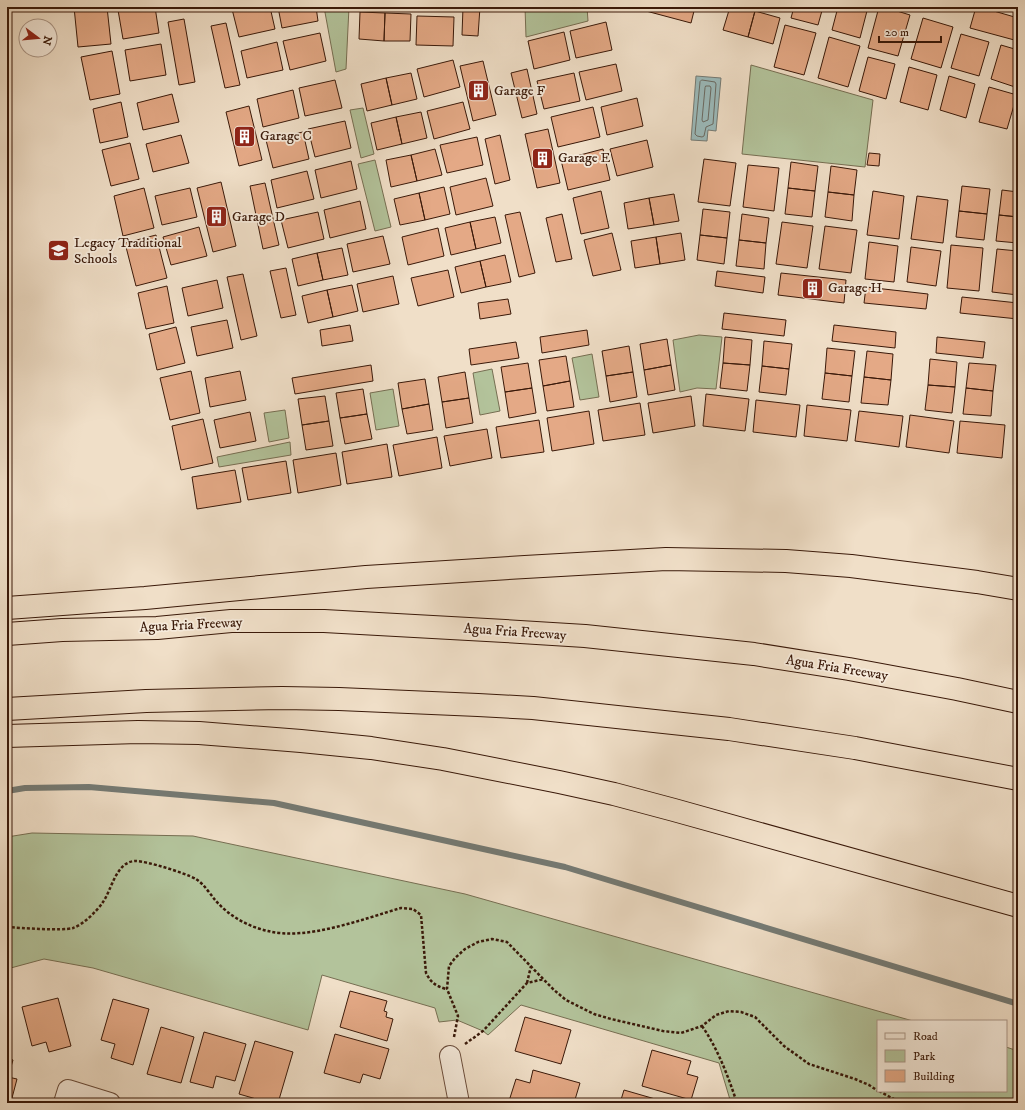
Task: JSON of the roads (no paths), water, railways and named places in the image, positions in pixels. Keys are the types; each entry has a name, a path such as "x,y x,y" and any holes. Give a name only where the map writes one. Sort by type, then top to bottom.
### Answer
{"highway":[{"path":"7,608 145,598 374,577 565,564 666,560 786,561 851,566 977,582 1018,589"},
{"name":"Agua Fria Freeway","path":"7,634 62,630 157,628 231,621 324,622 505,631 593,637 754,654 957,689 1018,702"},
{"path":"7,709 146,701 282,698 478,704 533,708 729,729 855,748 1018,779"},
{"path":"7,736 122,732 199,733 301,740 371,748 443,759 614,794 1018,906"}],"street":[{"path":"450,1056 459,1103"},
{"path":"66,1097 110,1103"}],"water":[{"path":"696,76 721,78 716,131 708,130 707,141 691,140"}],"waterway":[{"path":"7,791 25,788 89,787 274,803 565,867 1018,1004"}],"place":[{"name":"Garage F","path":"478,91"},
{"name":"Garage C","path":"244,136"},
{"name":"Garage E","path":"542,158"},
{"name":"Garage D","path":"217,217"},
{"name":"Legacy Traditional Schools","path":"59,251"},
{"name":"Garage H","path":"812,288"}]}
